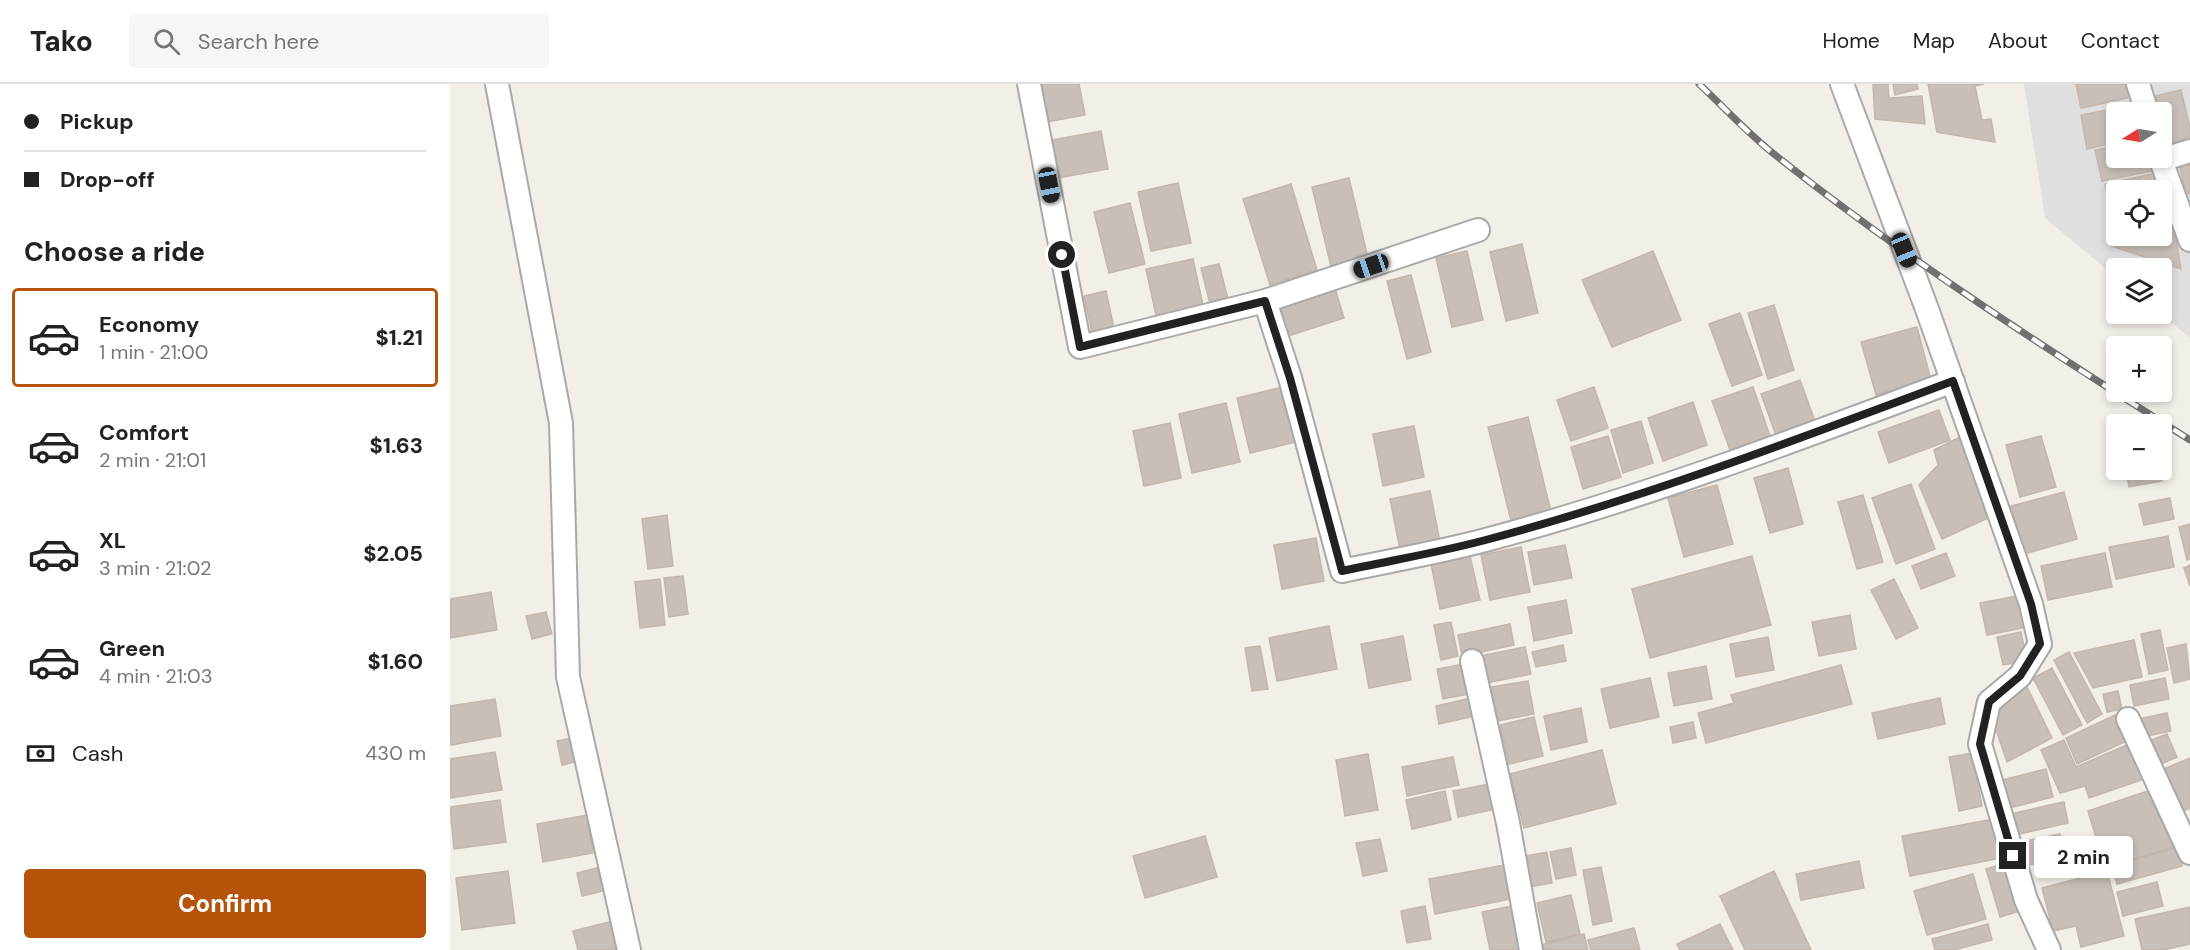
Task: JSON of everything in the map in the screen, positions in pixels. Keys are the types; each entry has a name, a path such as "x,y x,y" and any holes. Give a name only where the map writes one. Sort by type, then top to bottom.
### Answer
{"street":[{"path":"497,84 561,423 568,677 629,950"},
{"path":"1029,84 1080,347 1265,301 1478,230"},
{"path":"1842,84 1953,381 2031,604 2040,644 2020,676 1989,702 1980,744 2026,900 2049,950"},
{"path":"2138,84 2143,102"},
{"path":"2172,156 2190,151"},
{"path":"2164,168 2190,240"},
{"path":"1265,301 1290,378 1342,571 1492,539 1613,502 1798,439 1953,381"},
{"path":"1472,660 1508,823 1531,950"},
{"path":"2128,719 2190,853"}],"shaded area":[{"path":"2024,84 2190,84 2190,338 2172,323 2172,258 2106,258 2106,269 2045,218"}],"building":[{"path":"1034,84 1079,84 1085,115 1042,123"},
{"path":"1888,84 1889,98 1922,96 1925,124 1875,119 1873,85"},
{"path":"1893,84 1917,84 1918,89 1895,95"},
{"path":"1928,84 1984,84 1975,86 1982,120 1991,119 1995,142 1937,132"},
{"path":"2076,84 2130,84 2133,97 2081,108"},
{"path":"2181,90 2190,128 2190,147 2172,151 2172,102 2152,102 2151,97"},
{"path":"2106,110 2106,144 2087,149 2081,115"},
{"path":"1101,131 1108,169 1053,179 1046,141"},
{"path":"2106,148 2106,168 2156,168 2157,170 2102,181 2095,150"},
{"path":"2190,160 2190,193 2186,194 2179,162"},
{"path":"2162,172 2164,180 2124,180"},
{"path":"1349,178 1369,262 1332,271 1312,187"},
{"path":"1178,183 1191,243 1151,251 1138,192"},
{"path":"1291,184 1317,270 1270,285 1243,199"},
{"path":"1130,203 1145,264 1109,273 1094,212"},
{"path":"2172,217 2181,269 2172,266 2172,258 2148,258 2111,246 2172,246"},
{"path":"1522,244 1538,313 1506,321 1490,252"},
{"path":"1467,251 1483,320 1452,327 1436,258"},
{"path":"1653,251 1681,320 1612,347 1582,280"},
{"path":"1193,259 1204,310 1157,320 1146,269"},
{"path":"1219,264 1228,299 1210,304 1201,268"},
{"path":"1411,275 1431,352 1407,359 1387,281"},
{"path":"1334,285 1344,318 1288,336 1277,304"},
{"path":"1106,291 1115,333 1093,337 1084,296"},
{"path":"1774,305 1794,370 1768,379 1748,313"},
{"path":"1740,313 1762,375 1732,386 1709,324"},
{"path":"1917,327 1931,380 1876,395 1861,342"},
{"path":"1800,380 1816,424 1777,438 1761,394"},
{"path":"1283,387 1296,442 1250,453 1237,398"},
{"path":"1594,387 1608,428 1571,441 1557,400"},
{"path":"1753,387 1770,436 1730,450 1712,401"},
{"path":"1693,402 1707,445 1663,461 1648,418"},
{"path":"1226,403 1240,462 1192,473 1179,414"},
{"path":"1939,410 1950,440 1889,463 1878,432"},
{"path":"1528,417 1552,516 1512,525 1488,427"},
{"path":"1641,421 1653,463 1623,473 1611,430"},
{"path":"1170,423 1181,478 1144,486 1133,431"},
{"path":"1414,426 1424,477 1383,486 1373,434"},
{"path":"1608,436 1621,477 1583,489 1571,447"},
{"path":"1962,436 1990,517 1942,539 1919,485 1938,465 1934,450"},
{"path":"2041,436 2056,487 2020,497 2006,445"},
{"path":"1788,468 1803,524 1770,533 1754,478"},
{"path":"2128,480 2162,480 2162,481 2129,487"},
{"path":"1911,484 1935,549 1896,564 1872,498"},
{"path":"1717,485 1733,544 1684,557 1668,498"},
{"path":"1430,491 1440,542 1400,550 1390,499"},
{"path":"2064,492 2077,539 2024,554 2011,506"},
{"path":"1863,495 1883,562 1857,569 1838,502"},
{"path":"2170,498 2174,519 2144,525 2139,504"},
{"path":"667,515 673,566 648,569 642,519"},
{"path":"2190,524 2190,559 2187,560 2179,527"},
{"path":"2168,536 2174,567 2116,579 2109,547"},
{"path":"1316,538 1324,581 1282,589 1274,545"},
{"path":"1565,545 1572,578 1534,585 1528,552"},
{"path":"1521,547 1530,592 1490,600 1481,555"},
{"path":"1946,553 1955,576 1921,589 1912,566"},
{"path":"2105,553 2112,587 2048,600 2041,566"},
{"path":"1470,556 1480,600 1440,609 1431,564"},
{"path":"1752,556 1771,625 1650,658 1632,589"},
{"path":"2190,565 2190,586 2184,568"},
{"path":"683,576 688,614 669,617 664,578"},
{"path":"660,579 665,625 640,628 635,582"},
{"path":"1894,579 1918,628 1896,639 1871,590"},
{"path":"491,592 497,630 450,638 450,599"},
{"path":"2022,595 2028,627 1987,635 1980,603"},
{"path":"1566,600 1572,633 1534,641 1528,607"},
{"path":"546,612 552,634 532,639 526,616"},
{"path":"1850,615 1856,649 1819,656 1812,622"},
{"path":"1451,622 1458,656 1441,660 1434,625"},
{"path":"1510,624 1514,645 1462,656 1458,635"},
{"path":"1329,626 1337,669 1277,681 1269,638"},
{"path":"2160,630 2168,670 2149,674 2141,634"},
{"path":"2021,632 2027,661 2003,665 1997,637"},
{"path":"1403,636 1411,680 1369,688 1361,644"},
{"path":"1768,637 1774,670 1736,677 1730,644"},
{"path":"2134,640 2142,677 2093,688 2074,653"},
{"path":"2186,644 2190,679 2174,683 2167,648"},
{"path":"1563,645 1566,661 1536,667 1532,652"},
{"path":"1260,646 1268,689 1252,691 1245,648"},
{"path":"1525,647 1531,674 1486,683 1480,656"},
{"path":"2069,652 2102,714 2087,723 2054,660"},
{"path":"1469,663 1475,693 1443,699 1437,669"},
{"path":"1841,665 1852,704 1706,743 1698,713 1734,703 1731,695"},
{"path":"1706,666 1712,699 1674,706 1668,673"},
{"path":"2052,668 2082,725 2063,735 2033,678"},
{"path":"1650,678 1659,717 1610,728 1601,689"},
{"path":"2165,678 2169,699 2134,706 2130,685"},
{"path":"1528,681 1534,714 1497,721 1491,687"},
{"path":"2027,687 2052,738 2007,762 1991,715"},
{"path":"2118,691 2122,709 2107,712 2103,694"},
{"path":"1471,698 1475,716 1439,724 1436,706"},
{"path":"1940,698 1945,724 1878,739 1872,713"},
{"path":"495,699 501,736 451,745 450,706"},
{"path":"1581,708 1587,742 1551,750 1544,716"},
{"path":"2167,713 2171,731 2142,737 2138,719"},
{"path":"2115,715 2127,741 2077,764 2066,738"},
{"path":"1534,717 1543,756 1509,764 1500,725"},
{"path":"1693,722 1696,738 1673,743 1670,727"},
{"path":"2167,734 2177,757 2159,765 2149,741"},
{"path":"577,737 582,760 562,765 557,741"},
{"path":"2064,740 2076,767 2131,743 2147,778 2089,798 2085,786 2060,793 2041,750"},
{"path":"1602,750 1616,804 1524,828 1510,774"},
{"path":"495,752 502,790 451,798 450,759"},
{"path":"1972,753 1982,806 1959,811 1949,757"},
{"path":"1368,754 1378,810 1345,816 1336,760"},
{"path":"1453,757 1459,785 1407,796 1402,767"},
{"path":"2190,758 2190,808 2177,814 2159,771"},
{"path":"2046,769 2053,797 2009,808 2002,780"},
{"path":"1495,783 1500,808 1458,817 1453,791"},
{"path":"2151,790 2176,846 2105,868 2088,811"},
{"path":"1445,791 1451,820 1412,829 1406,800"},
{"path":"500,800 506,842 454,849 450,807"},
{"path":"2064,802 2068,823 2015,835 2010,814"},
{"path":"587,815 593,853 543,862 537,824"},
{"path":"1993,819 2001,858 1910,876 1902,836"},
{"path":"2060,834 2064,858 2029,865 2024,841"},
{"path":"1205,836 1217,877 1145,898 1133,856"},
{"path":"1380,839 1387,871 1363,876 1356,843"},
{"path":"2177,847 2182,866 2117,884 2112,866"},
{"path":"1571,848 1576,875 1556,879 1550,852"},
{"path":"1547,852 1552,883 1530,887 1525,856"},
{"path":"1859,861 1864,888 1801,900 1796,874"},
{"path":"2009,862 2023,910 2000,917 1986,869"},
{"path":"1509,864 1516,898 1435,914 1429,879"},
{"path":"1601,867 1612,921 1593,925 1583,870"},
{"path":"597,868 603,891 582,896 577,873"},
{"path":"508,871 515,923 462,930 456,878"},
{"path":"1774,871 1811,950 1745,950 1720,896"},
{"path":"2107,871 2124,936 2081,947 2076,926 2053,931 2042,888"},
{"path":"1973,874 1986,919 1927,935 1914,891"},
{"path":"2157,882 2163,906 2123,916 2117,892"},
{"path":"1571,895 1580,934 1546,942 1537,903"},
{"path":"1517,905 1527,950 1490,950 1482,912"},
{"path":"1425,906 1431,939 1407,943 1401,911"},
{"path":"2190,907 2190,944 2163,950 2142,950 2135,919"},
{"path":"617,920 624,950 578,950 573,931"},
{"path":"1720,924 1733,950 1680,950 1677,944"},
{"path":"1988,924 1992,940 1954,950 1935,950 1932,939"},
{"path":"1634,928 1640,950 1591,950 1588,940"},
{"path":"1584,934 1588,950 1538,950 1537,946"}],"railway":[{"path":"1699,84 1768,149 1878,233 2033,339 2190,440"}],"route":[{"path":"1062,255 1080,347 1265,301 1290,378 1342,571 1492,539 1613,502 1798,439 1953,381 2031,604 2040,644 2020,676 1989,702 1980,744 2013,856"}]}
